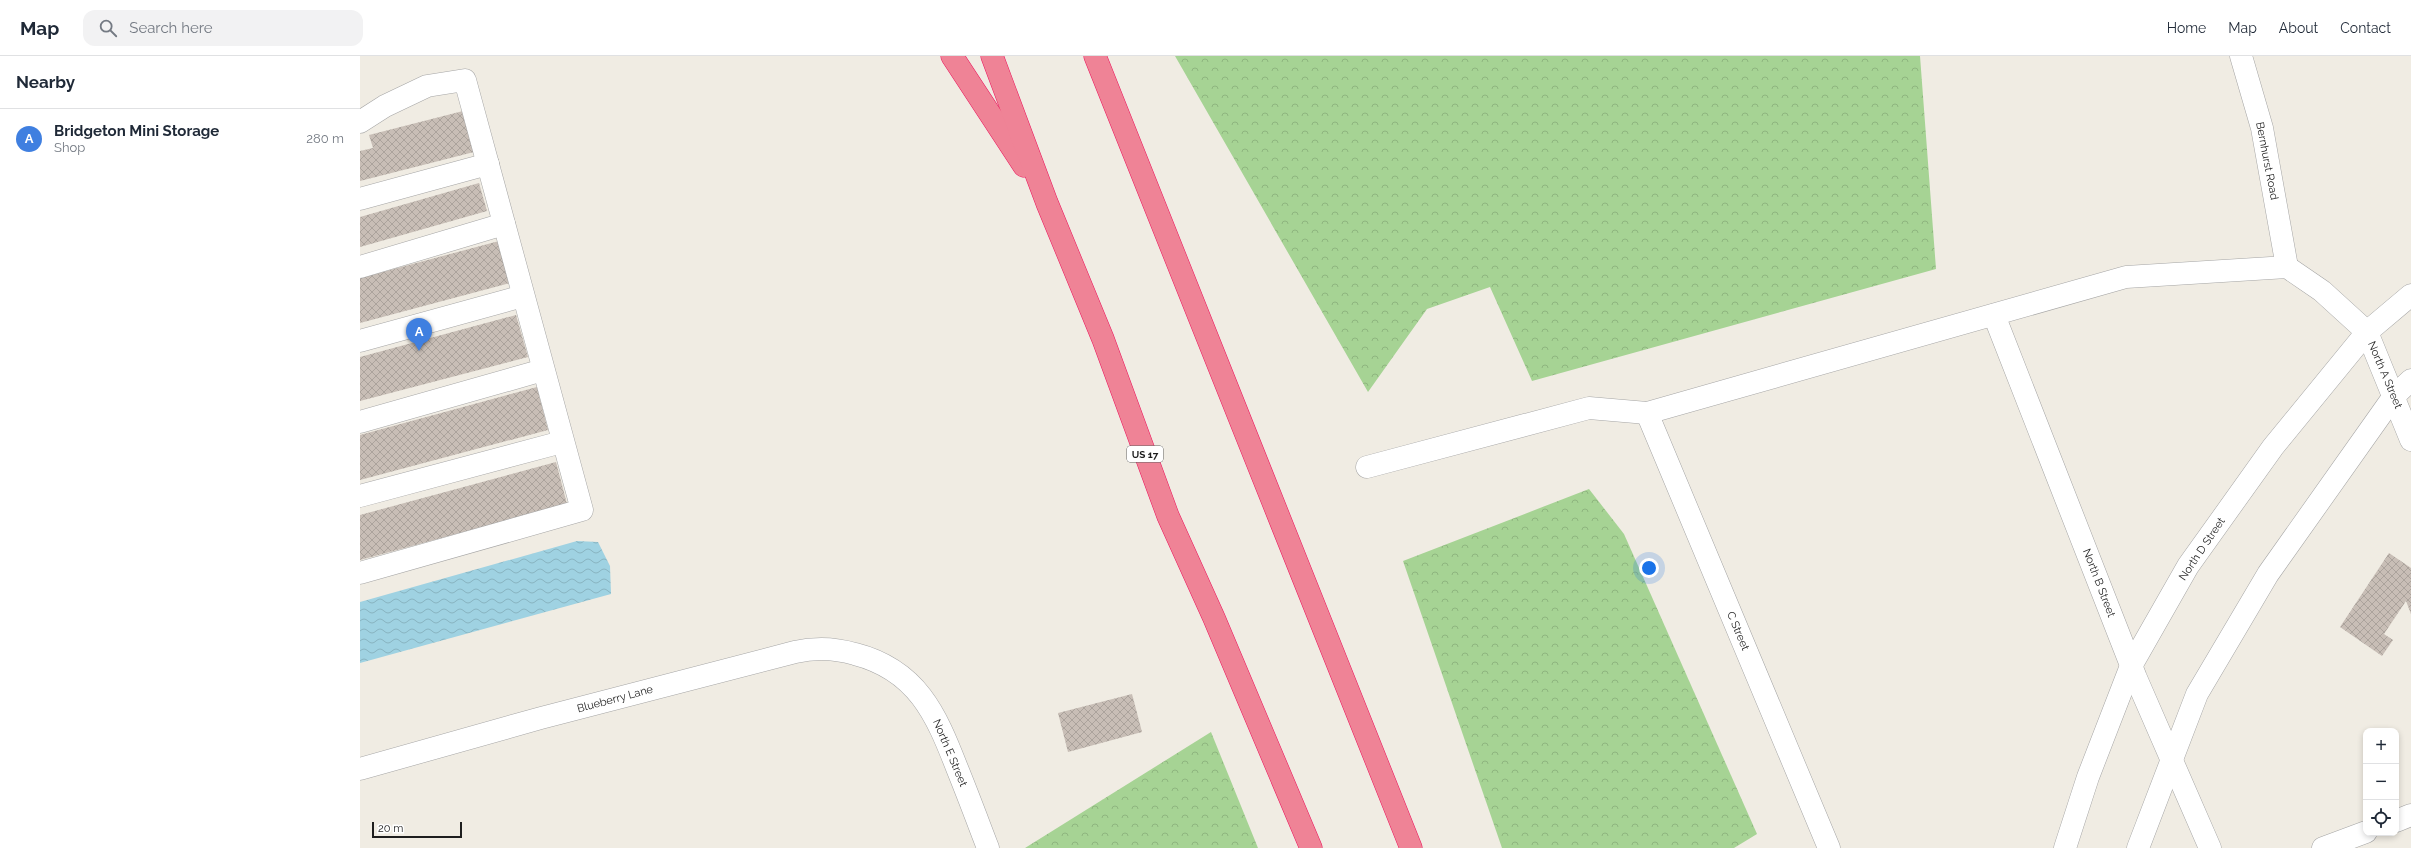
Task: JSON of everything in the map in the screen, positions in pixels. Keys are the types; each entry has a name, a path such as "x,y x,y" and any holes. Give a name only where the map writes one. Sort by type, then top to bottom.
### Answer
{"highway":[{"path":"952,56 1048,202"},
{"name":"US 17","path":"992,56 1103,339 1168,516 1214,618 1311,848"},
{"path":"1095,56 1411,848"}],"street":[{"name":"Bernhurst Road","path":"2241,56 2262,128 2287,267"},
{"path":"360,122 385,106 427,86 465,80 562,442 582,510 360,573"},
{"path":"360,199 488,164"},
{"path":"360,267 504,224"},
{"path":"1367,467 1589,408 1647,413 2126,277 2287,267 2322,291 2367,332"},
{"name":"North D Street","path":"2065,848 2088,777 2132,666 2188,566 2273,447 2367,332 2411,295"},
{"path":"360,341 523,296"},
{"name":"North B Street","path":"1994,315 2132,666 2210,848"},
{"name":"North A Street","path":"2367,332 2411,440"},
{"path":"360,422 543,370"},
{"path":"2138,848 2197,694 2268,574 2394,396 2411,380"},
{"name":"C Street","path":"1647,413 1829,848"},
{"path":"360,496 562,442"},
{"name":"Blueberry Lane","path":"360,769 542,718 810,648 849,652 872,658"},
{"name":"North E Street","path":"872,658 907,680 929,706 940,724 988,848"},
{"path":"2399,820 2411,815"},
{"path":"2323,848 2363,833"}],"green space":[{"path":"1175,56 1920,56 1936,269 1532,381 1490,287 1427,309 1368,392"},
{"path":"1589,489 1624,534 1757,834 1734,848 1502,848 1403,561"},
{"path":"1211,732 1258,848 1025,848"}],"water":[{"path":"577,541 598,542 610,566 611,594 360,663 360,602"}],"building":[{"path":"463,111 474,152 360,181 360,151 373,148 369,135"},
{"path":"479,183 487,211 360,247 360,217"},
{"path":"499,241 510,283 360,323 360,278"},
{"path":"516,315 528,357 360,401 360,357"},
{"path":"537,387 548,430 360,480 360,435"},
{"path":"556,462 567,504 360,560 360,515"},
{"path":"2389,553 2411,568 2411,614 2406,601 2384,634 2393,640 2382,656 2340,627"},
{"path":"1132,694 1142,732 1068,752 1058,713"}],"place":[{"name":"Bridgeton Mini Storage","path":"419,351"}]}
